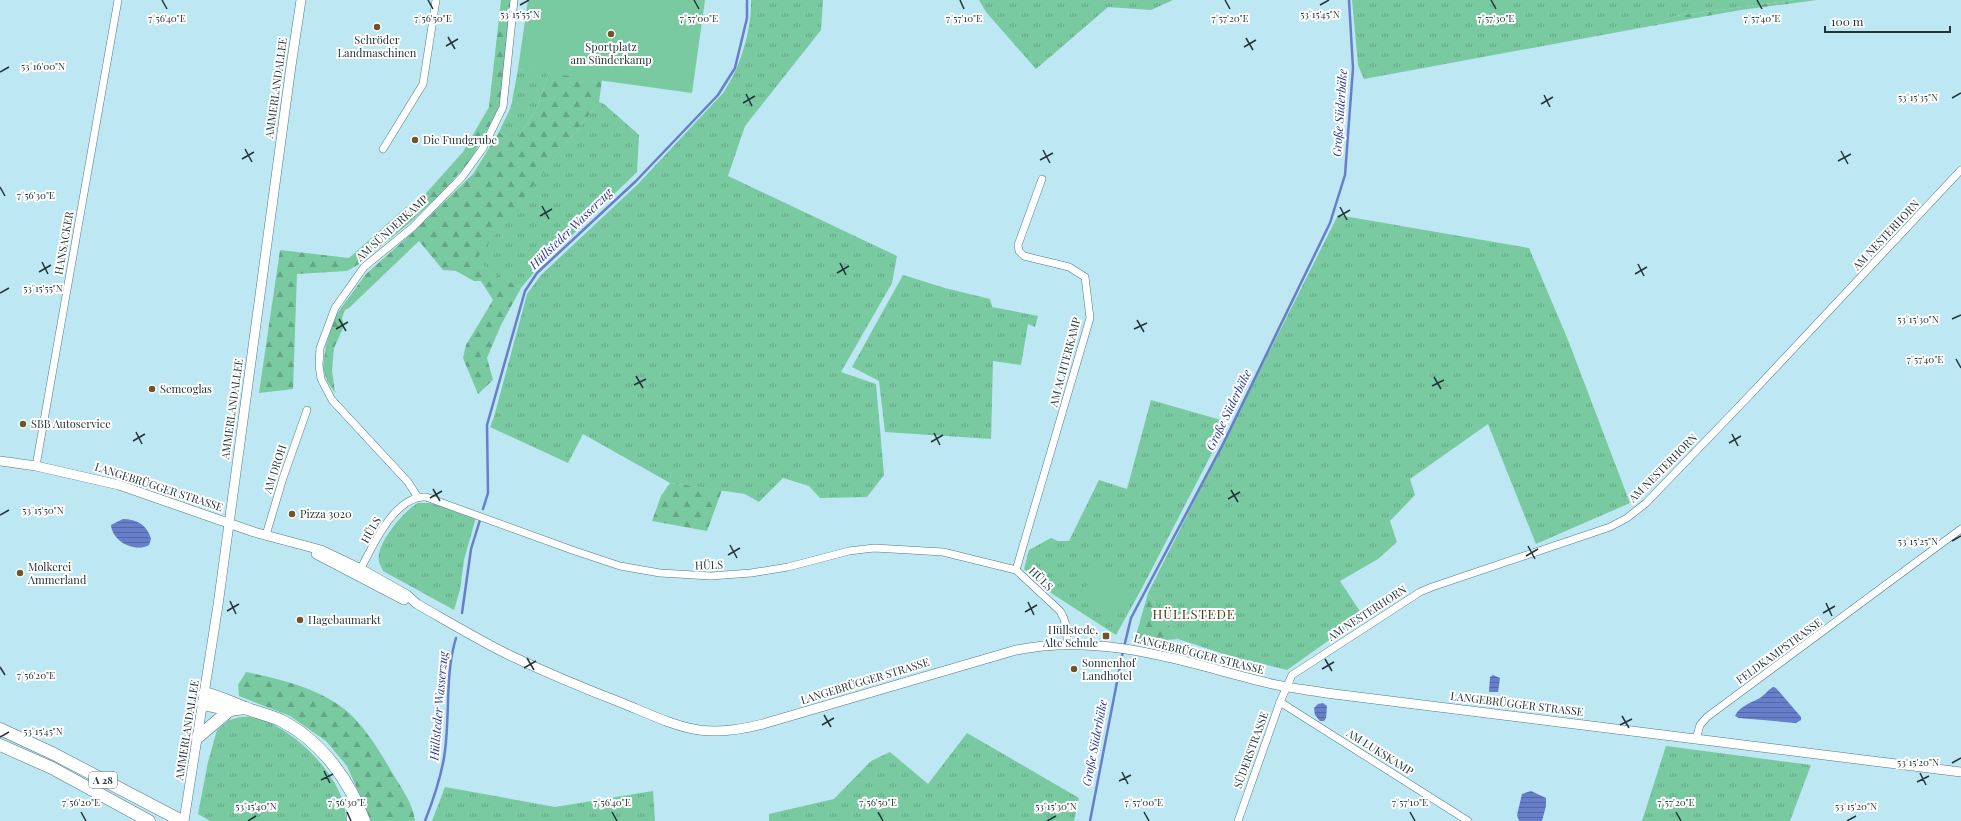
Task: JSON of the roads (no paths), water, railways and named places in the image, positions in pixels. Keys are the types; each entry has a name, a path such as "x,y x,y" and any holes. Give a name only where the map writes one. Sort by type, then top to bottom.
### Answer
{"highway":[{"path":"204,699 223,698 280,720 307,738 331,761 350,791 364,821"},
{"path":"204,699 230,710 246,708"},
{"path":"198,737 230,710"},
{"name":"A 28","path":"0,729 54,754 183,821"},
{"name":"A 28","path":"0,745 52,768 148,821"},
{"path":"350,791 353,821"}],"street":[{"name":"HANSACKER","path":"36,466 118,0"},
{"name":"AMMERLANDALLEE","path":"183,821 204,699 301,0"},
{"path":"383,149 423,84 436,0"},
{"name":"AM SÜNDERKAMP","path":"417,496 408,482 332,400 321,379 319,365 320,348 335,308 364,267 413,227 462,177 489,137 503,107 514,0"},
{"name":"AM NESTERHORN","path":"1286,687 1292,676 1298,671 1420,592 1610,527 1627,518 1646,503 1739,407 1961,170"},
{"name":"AM ACHTERKAMP","path":"1016,570 1090,318 1085,277 1069,267 1024,256 1019,251 1018,245 1042,180"},
{"name":"AM DROH","path":"266,535 283,478 307,410"},
{"name":"LANGEBRÜGGER STRASSE","path":"0,461 36,466 119,485 308,548 318,556 359,572 404,600 417,604 506,654 579,686 684,727 713,731 739,730 1001,653 1028,648 1067,644 1113,646 1134,649 1286,687 1961,772"},
{"name":"HÜLS","path":"359,572 389,520 417,496 426,497 620,566 660,573 711,576 751,573 788,567 849,551 885,547 943,552 1016,570 1060,612 1065,620 1067,628 1067,644"},
{"name":"FELDKAMPSTRASSE","path":"1696,739 1700,725 1707,717 1961,529"},
{"name":"SÜDERSTRASSE","path":"1238,821 1286,687"},
{"name":"AM LUKSKAMP","path":"1280,702 1468,821"}],"water":[{"path":"123,519 133,520 141,524 147,530 151,539 149,545 137,548 125,544 115,536 111,525"},
{"path":"1493,675 1500,678 1498,692 1489,692 1490,677"},
{"path":"1773,687 1776,688 1801,717 1801,720 1796,723 1739,718 1735,716 1742,708 1760,698"},
{"path":"1323,703 1327,706 1326,718 1324,721 1320,721 1315,715 1314,708 1318,704"},
{"path":"1531,791 1546,798 1546,806 1542,821 1519,821 1517,815 1522,794"}],"waterway":[{"name":"Hüllsteder Wasserzug","path":"483,509 488,493 487,425 525,291 537,273 636,181 718,95 735,68 747,18 747,0"},
{"name":"Große Süderbäke","path":"1124,647 1131,618 1223,444 1330,223 1345,175 1353,68 1349,0"},
{"name":"Hüllsteder Wasserzug","path":"462,613 471,549 480,520"},
{"name":"Hüllsteder Wasserzug","path":"425,821 432,804 444,760 450,666 456,638"},
{"name":"Große Süderbäke","path":"1090,821 1123,651"}],"place":[{"name":"Schröder Landmaschinen","path":"377,27"},
{"name":"Sportplatz am Sünderkamp","path":"611,34"},
{"name":"Die Fundgrube","path":"415,140"},
{"name":"Semcoglas","path":"152,389"},
{"name":"SBB Autoservice","path":"23,424"},
{"name":"Pizza 3020","path":"292,514"},
{"name":"Molkerei Ammerland","path":"20,573"},
{"name":"Hagebaumarkt","path":"300,620"},
{"name":"Hüllstede, Alte Schule","path":"1106,636"},
{"name":"Sonnenhof Landhotel","path":"1074,669"}],"district":[{"name":"HÜLLSTEDE","path":"1194,614"}]}
